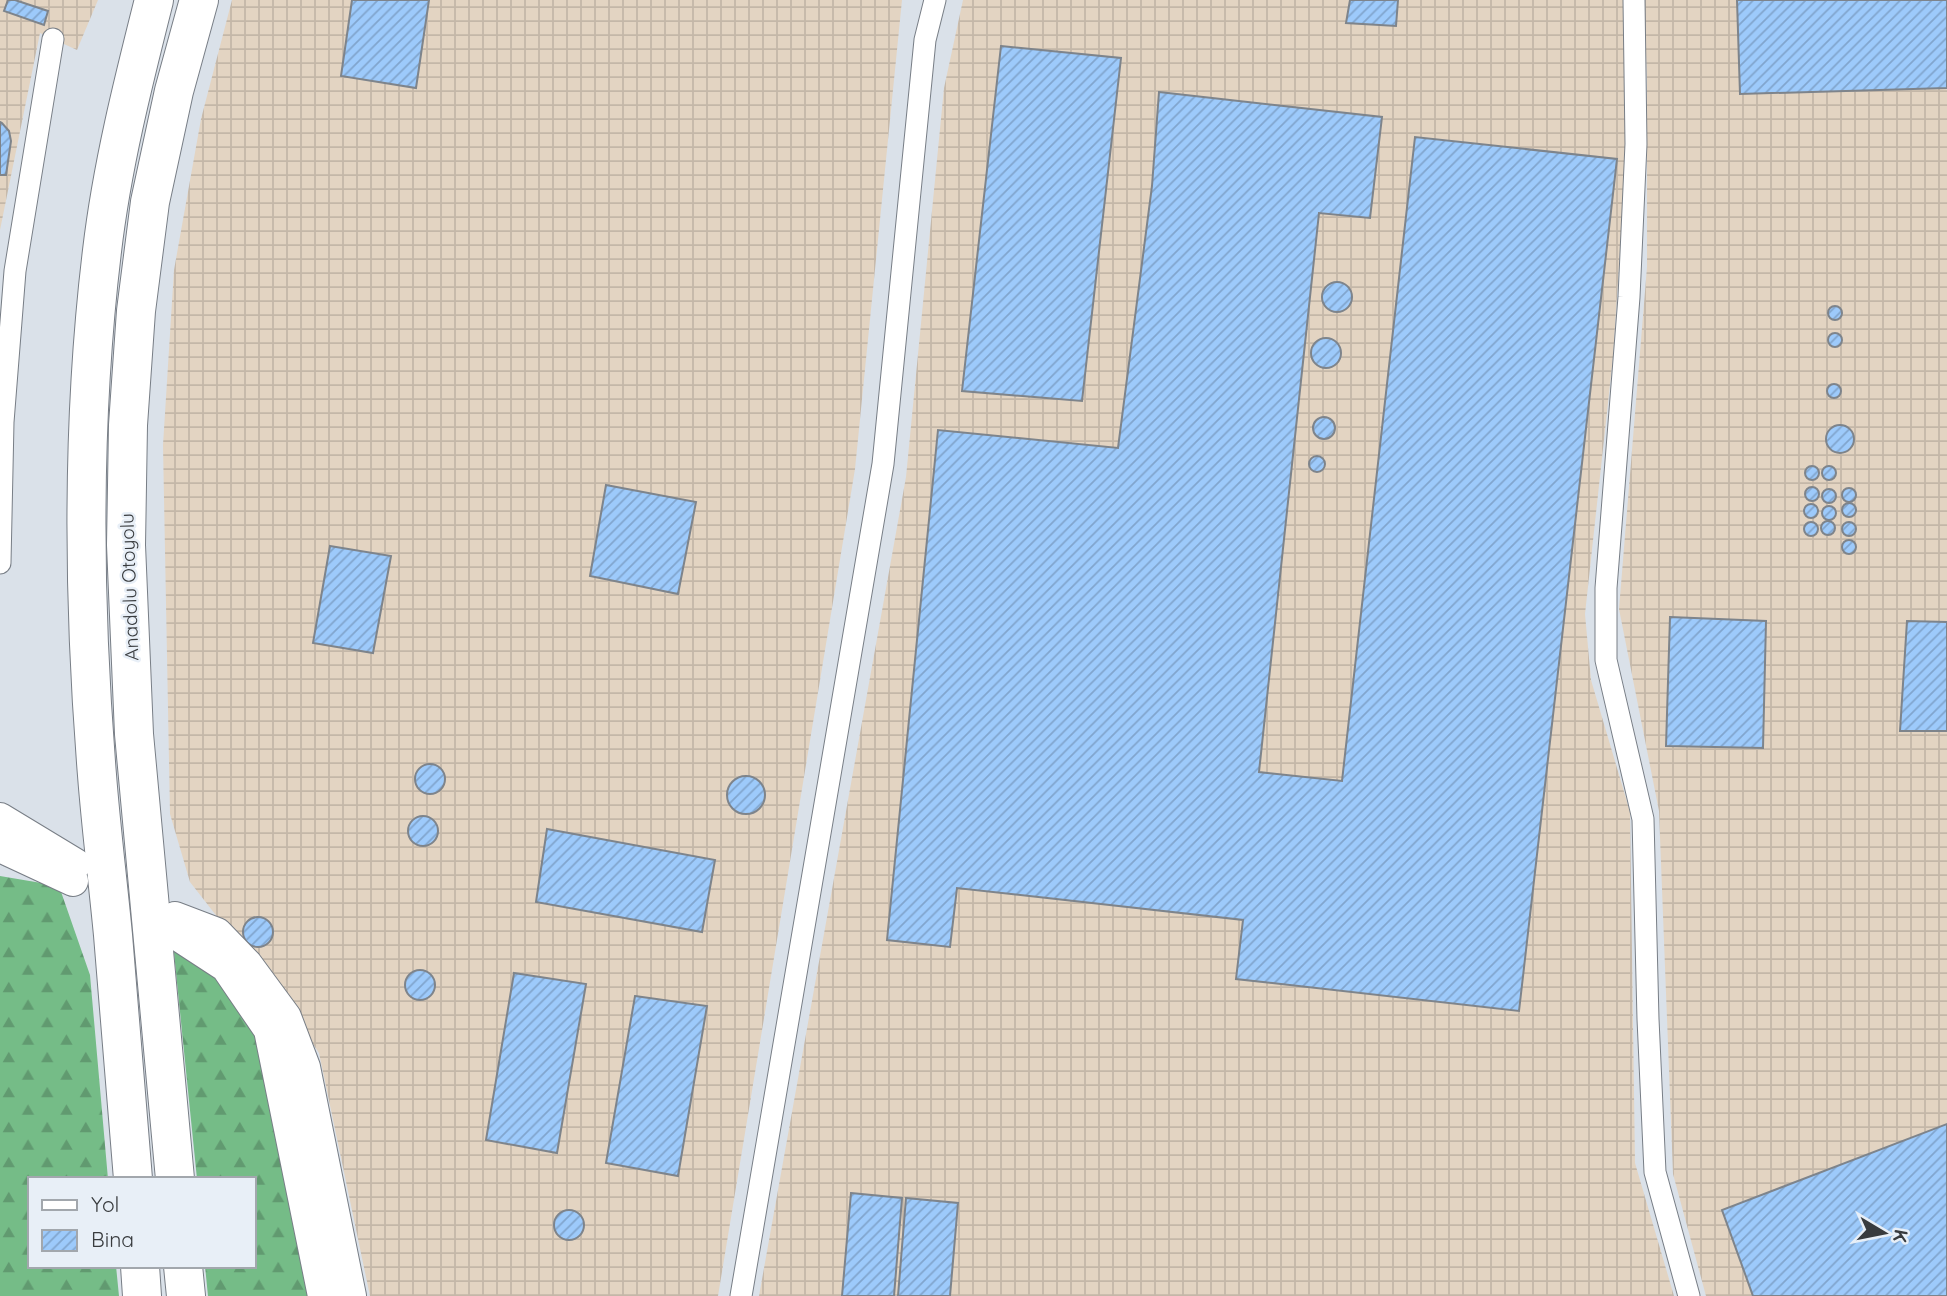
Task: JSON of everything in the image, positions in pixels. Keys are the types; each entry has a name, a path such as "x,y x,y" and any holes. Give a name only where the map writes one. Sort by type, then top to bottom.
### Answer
{"highway":[{"name":"Anadolu Otoyolu","path":"133,1177 97,774 88,618 87,499 91,385 102,250 125,115 154,0"},
{"name":"Anadolu Otoyolu","path":"175,1177 134,734 126,545 128,439 136,311 150,202 174,91 199,0"},
{"path":"140,1268 142,1296"},
{"path":"183,1268 186,1296"}],"main road":[{"path":"0,818 77,874 0,847"},
{"path":"323,1296 269,1030 226,967 176,926 217,933 247,964 286,1017 305,1067 351,1296"}],"street":[{"path":"741,1296 883,464 925,40 935,0"},
{"path":"1634,0 1636,144 1629,297 1606,588 1606,660 1643,819 1654,1172 1689,1296"},
{"path":"0,563 3,422 15,271 53,39"}],"shaded area":[{"path":"0,0 98,0 77,50 40,33 0,230"},
{"path":"232,0 902,0 855,469 718,1296 370,1296 319,1053 262,968 229,932 190,882 170,814 163,445 174,270 201,119"},
{"path":"963,0 1623,0 1629,115 1613,357 1585,614 1591,680 1630,812 1635,1163 1674,1296 759,1296 906,477 944,88"},
{"path":"1644,0 1947,0 1947,1296 1706,1296 1673,1174 1659,811 1619,609 1647,267"}],"green space":[{"path":"0,876 59,886 90,975 108,1177 28,1177 28,1268 116,1268 119,1296 0,1296"},
{"path":"173,943 211,969 257,1034 311,1296 208,1296 205,1268 256,1268 256,1177 197,1177"}],"building":[{"path":"8,0 48,11 44,25 4,11"},
{"path":"352,0 429,0 416,88 341,76"},
{"path":"1350,0 1398,0 1396,26 1346,23"},
{"path":"1737,0 1947,0 1947,88 1740,94"},
{"path":"1001,46 1121,58 1082,401 962,391"},
{"path":"1159,92 1382,117 1370,218 1319,213 1259,772 1342,781 1415,137 1617,159 1519,1011 1236,979 1243,920 957,888 950,947 887,940 938,430 1118,448 1152,186"},
{"path":"0,122 9,131 11,141 6,175 0,175"},
{"path":"1337,282 1348,286 1352,297 1348,308 1337,312 1326,308 1322,297 1326,286"},
{"path":"1835,306 1840,308 1840,318 1835,320 1830,318 1828,313 1830,308"},
{"path":"1835,333 1840,335 1840,345 1835,347 1830,345 1828,340 1830,335"},
{"path":"1326,338 1332,339 1340,347 1340,359 1332,367 1326,368 1320,367 1312,359 1311,353 1312,347 1320,339"},
{"path":"1834,384 1839,386 1839,396 1834,398 1829,396 1827,391 1829,386"},
{"path":"1324,417 1334,424 1335,428 1328,438 1324,439 1314,432 1313,428 1320,418"},
{"path":"1840,425 1850,429 1854,439 1850,449 1840,453 1830,449 1826,439 1830,429"},
{"path":"1317,456 1325,464 1317,472 1309,464"},
{"path":"1812,466 1817,468 1817,478 1812,480 1807,478 1805,473 1807,468"},
{"path":"1829,466 1834,468 1834,478 1829,480 1824,478 1822,473 1824,468"},
{"path":"606,485 696,502 678,594 590,576"},
{"path":"1812,487 1817,489 1817,499 1812,501 1807,499 1805,494 1807,489"},
{"path":"1849,488 1854,490 1854,500 1849,502 1844,500 1842,495 1844,490"},
{"path":"1829,489 1834,491 1834,501 1829,503 1824,501 1822,496 1824,491"},
{"path":"1849,503 1854,505 1854,515 1849,517 1844,515 1842,510 1844,505"},
{"path":"1811,504 1816,506 1816,516 1811,518 1806,516 1804,511 1806,506"},
{"path":"1829,506 1834,508 1834,518 1829,520 1824,518 1822,513 1824,508"},
{"path":"1828,521 1833,523 1833,533 1828,535 1823,533 1821,528 1823,523"},
{"path":"1811,522 1816,524 1816,534 1811,536 1806,534 1804,529 1806,524"},
{"path":"1849,522 1854,524 1854,534 1849,536 1844,534 1842,529 1844,524"},
{"path":"1849,540 1854,542 1854,552 1849,554 1844,552 1842,547 1844,542"},
{"path":"330,546 391,556 373,653 313,643"},
{"path":"1670,617 1766,621 1763,748 1666,746"},
{"path":"1907,621 1947,622 1947,731 1900,731"},
{"path":"430,764 436,765 444,773 444,785 436,793 430,794 424,793 416,785 415,779 416,773 424,765"},
{"path":"746,776 759,782 765,795 759,808 746,814 733,808 727,795 733,782"},
{"path":"423,816 429,817 437,825 437,837 429,845 423,846 417,845 409,837 408,831 409,825 417,817"},
{"path":"547,829 715,860 702,932 536,902"},
{"path":"258,917 264,918 272,926 272,938 264,946 258,947 252,946 244,938 243,932 244,926 252,918"},
{"path":"420,970 426,971 434,979 434,991 426,999 420,1000 414,999 406,991 405,985 406,979 414,971"},
{"path":"514,973 586,984 557,1153 486,1140"},
{"path":"635,996 707,1006 678,1176 606,1163"},
{"path":"1947,1124 1947,1296 1753,1296 1722,1210"},
{"path":"851,1193 902,1198 894,1296 842,1296"},
{"path":"906,1198 958,1203 950,1296 898,1296"},
{"path":"569,1210 575,1211 583,1219 583,1231 575,1239 569,1240 563,1239 555,1231 554,1225 555,1219 563,1211"}]}
